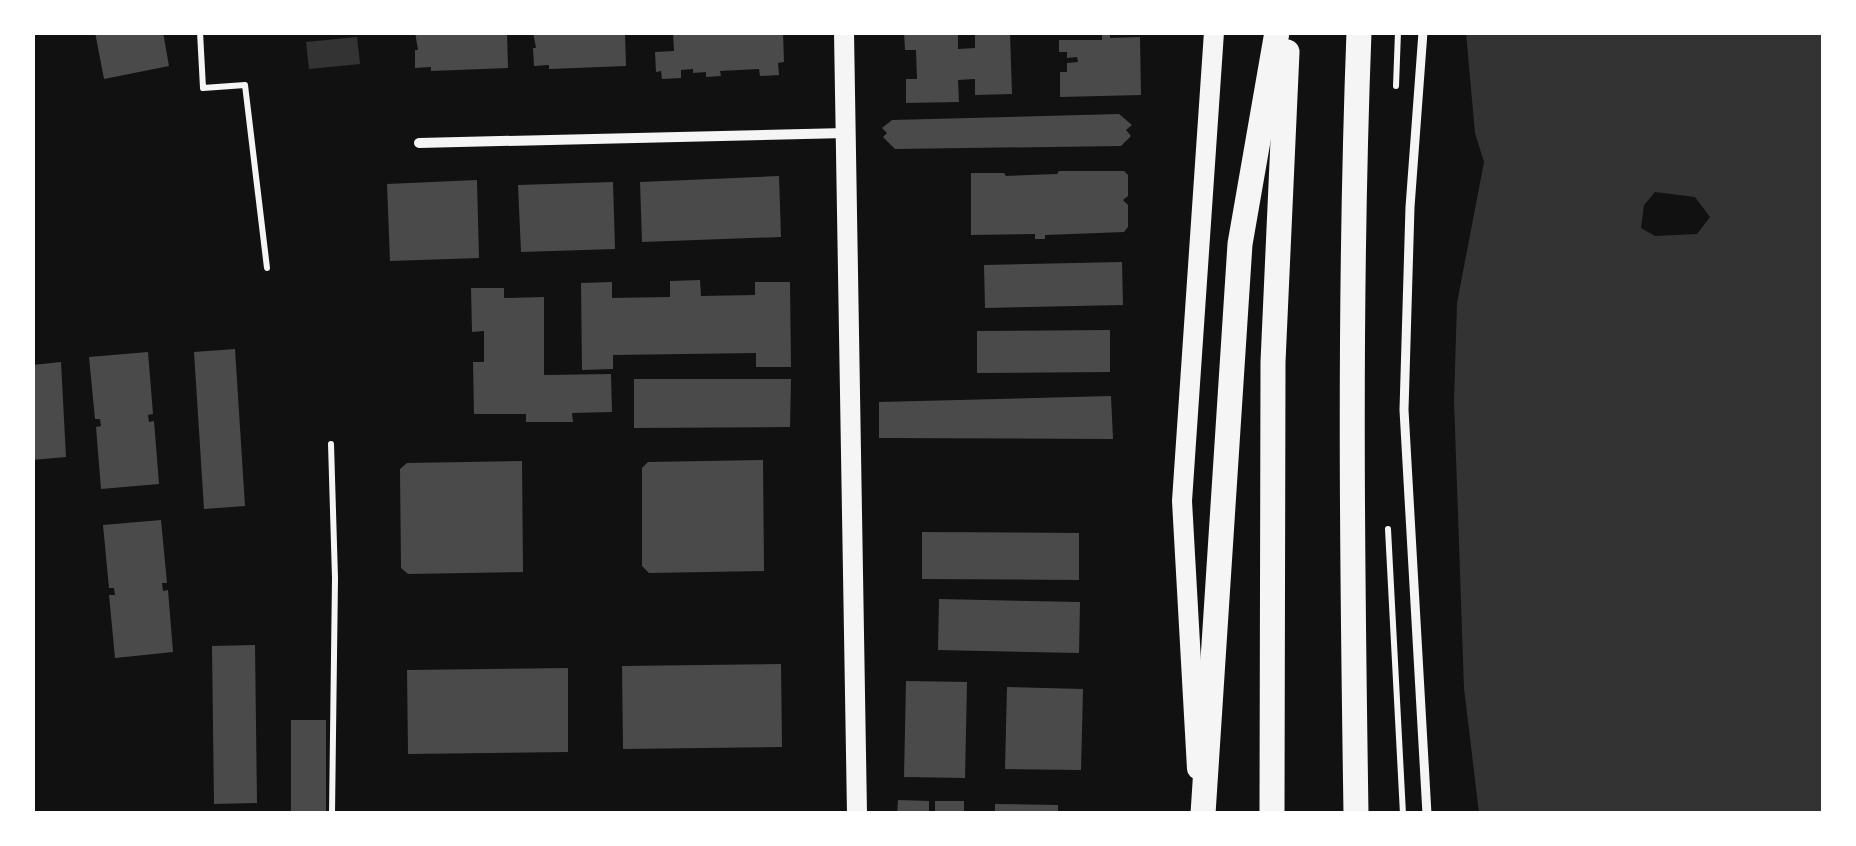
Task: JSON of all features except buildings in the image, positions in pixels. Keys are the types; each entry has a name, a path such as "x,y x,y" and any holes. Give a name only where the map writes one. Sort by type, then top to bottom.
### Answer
{"highway":[{"path":"1202,814 1240,244 1277,32"},
{"path":"1272,814 1273,362 1288,32"},
{"path":"1356,814 1352,546 1359,32"}],"main road":[{"path":"844,32 857,814"},
{"path":"1202,814 1182,501 1214,32"}],"street":[{"path":"1423,32 1410,207 1404,410 1426,814"},
{"path":"420,143 846,133"}],"path":[{"path":"200,32 203,88 245,86 267,268"},
{"path":"330,444 335,578 332,814"}],"shaded area":[{"path":"1466,33 1823,33 1823,813 1479,813 1464,688 1454,400 1457,303 1484,162 1475,133","holes":["1655,192 1695,197 1710,217 1697,234 1655,236 1641,228 1644,205"]},
{"path":"357,37 360,64 309,69 306,42"}]}
